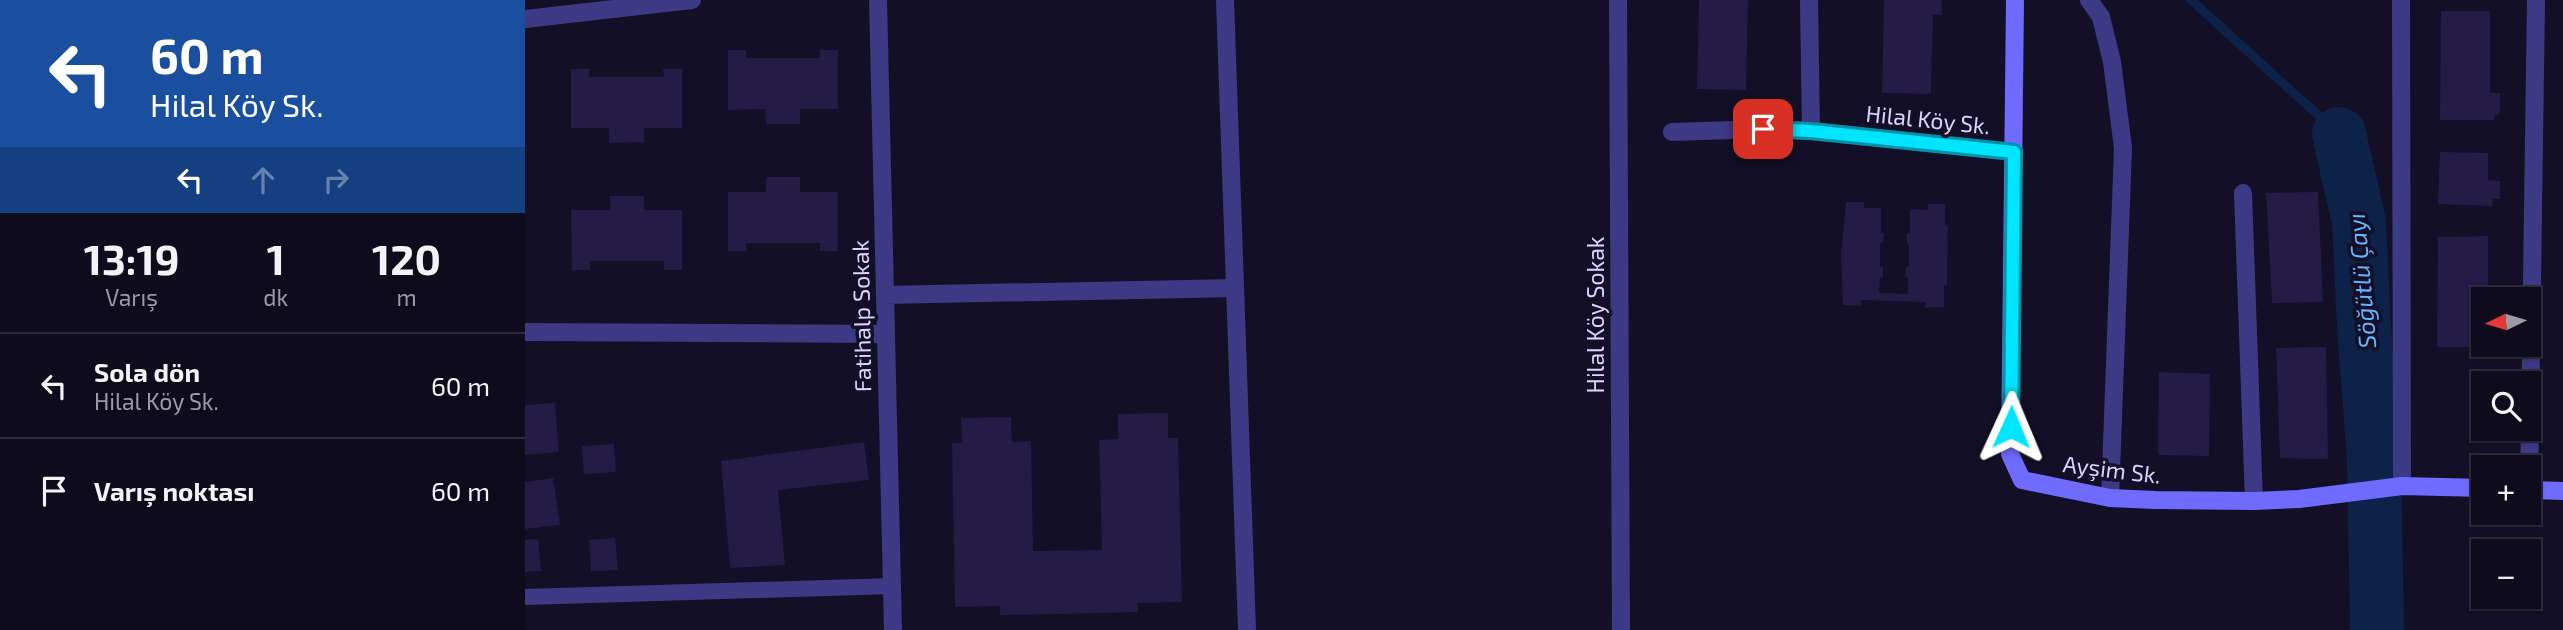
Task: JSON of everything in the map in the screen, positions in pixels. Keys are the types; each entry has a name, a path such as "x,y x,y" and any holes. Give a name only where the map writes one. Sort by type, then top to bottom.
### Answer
{"street":[{"path":"525,19 692,0"},
{"name":"Fatihalp Sokak","path":"878,0 893,630"},
{"path":"1225,0 1247,630"},
{"name":"Hilal Köy Sokak","path":"1618,0 1621,630"},
{"path":"1809,0 1811,131"},
{"name":"Hilal Köy Sk.","path":"1672,132 1763,129 1811,131 2014,152 2015,0"},
{"path":"2089,0 2101,17 2112,62 2123,148 2110,498"},
{"path":"2401,0 2402,486"},
{"path":"2530,455 2536,0"},
{"name":"Ayşim Sk.","path":"2014,152 2010,454 2022,480 2110,498 2254,501 2299,499 2402,486 2471,488"},
{"path":"2243,193 2254,501"},
{"path":"885,295 1235,288"},
{"path":"525,332 886,334"},
{"path":"2541,490 2563,491"}],"lane":[{"path":"525,597 892,586"}],"building":[{"path":"1699,0 1748,0 1746,90 1697,89"},
{"path":"1884,0 1942,0 1942,15 1933,15 1931,94 1882,93"},
{"path":"2441,11 2490,11 2490,93 2500,93 2500,112 2494,120 2440,120"},
{"path":"728,50 746,50 746,58 820,58 820,50 838,50 838,109 800,109 800,124 766,124 765,109 728,110"},
{"path":"571,69 590,69 589,77 664,77 663,69 682,69 682,128 644,128 644,142 609,143 609,128 571,128"},
{"path":"2440,152 2488,153 2488,180 2500,181 2500,199 2493,199 2492,206 2438,204"},
{"path":"766,177 800,177 800,192 838,192 838,251 820,251 820,243 746,243 746,251 728,251 728,192 766,192"},
{"path":"2318,192 2323,302 2272,303 2266,193"},
{"path":"610,196 644,196 644,210 682,210 682,270 664,270 664,261 590,261 590,270 572,270 571,210 610,210"},
{"path":"1846,202 1864,202 1864,208 1881,208 1881,233 1884,233 1883,243 1880,243 1880,266 1883,266 1883,277 1880,277 1879,293 1908,294 1908,277 1905,277 1906,267 1909,267 1907,233 1910,233 1910,209 1928,210 1928,204 1945,204 1945,226 1948,226 1944,307 1925,308 1926,302 1861,300 1861,306 1843,305 1841,254"},
{"path":"2488,236 2488,287 2471,287 2471,347 2437,347 2438,237"},
{"path":"2326,347 2328,459 2280,458 2276,348"},
{"path":"2159,372 2210,374 2209,456 2158,455"},
{"path":"555,403 559,452 525,455 525,405"},
{"path":"1168,413 1168,438 1178,438 1182,602 1137,603 1138,612 1062,614 1000,615 1000,606 955,607 952,443 962,443 961,418 1011,417 1012,442 1031,441 1033,551 1102,550 1099,440 1118,439 1118,414"},
{"path":"864,442 869,480 778,490 785,565 730,568 721,461"},
{"path":"614,444 616,472 584,474 582,446"},
{"path":"553,478 560,525 525,529 525,482"},
{"path":"615,538 618,570 591,571 589,540"},
{"path":"538,539 541,571 525,572 525,540"}],"waterway":[{"name":"Söğütlü Çayı","path":"2191,0 2339,134"},
{"name":"Söğütlü Çayı","path":"2339,134 2359,222 2374,459 2377,630"}],"route":[{"path":"1763,129 1811,131 2014,152 2011,427"}]}
